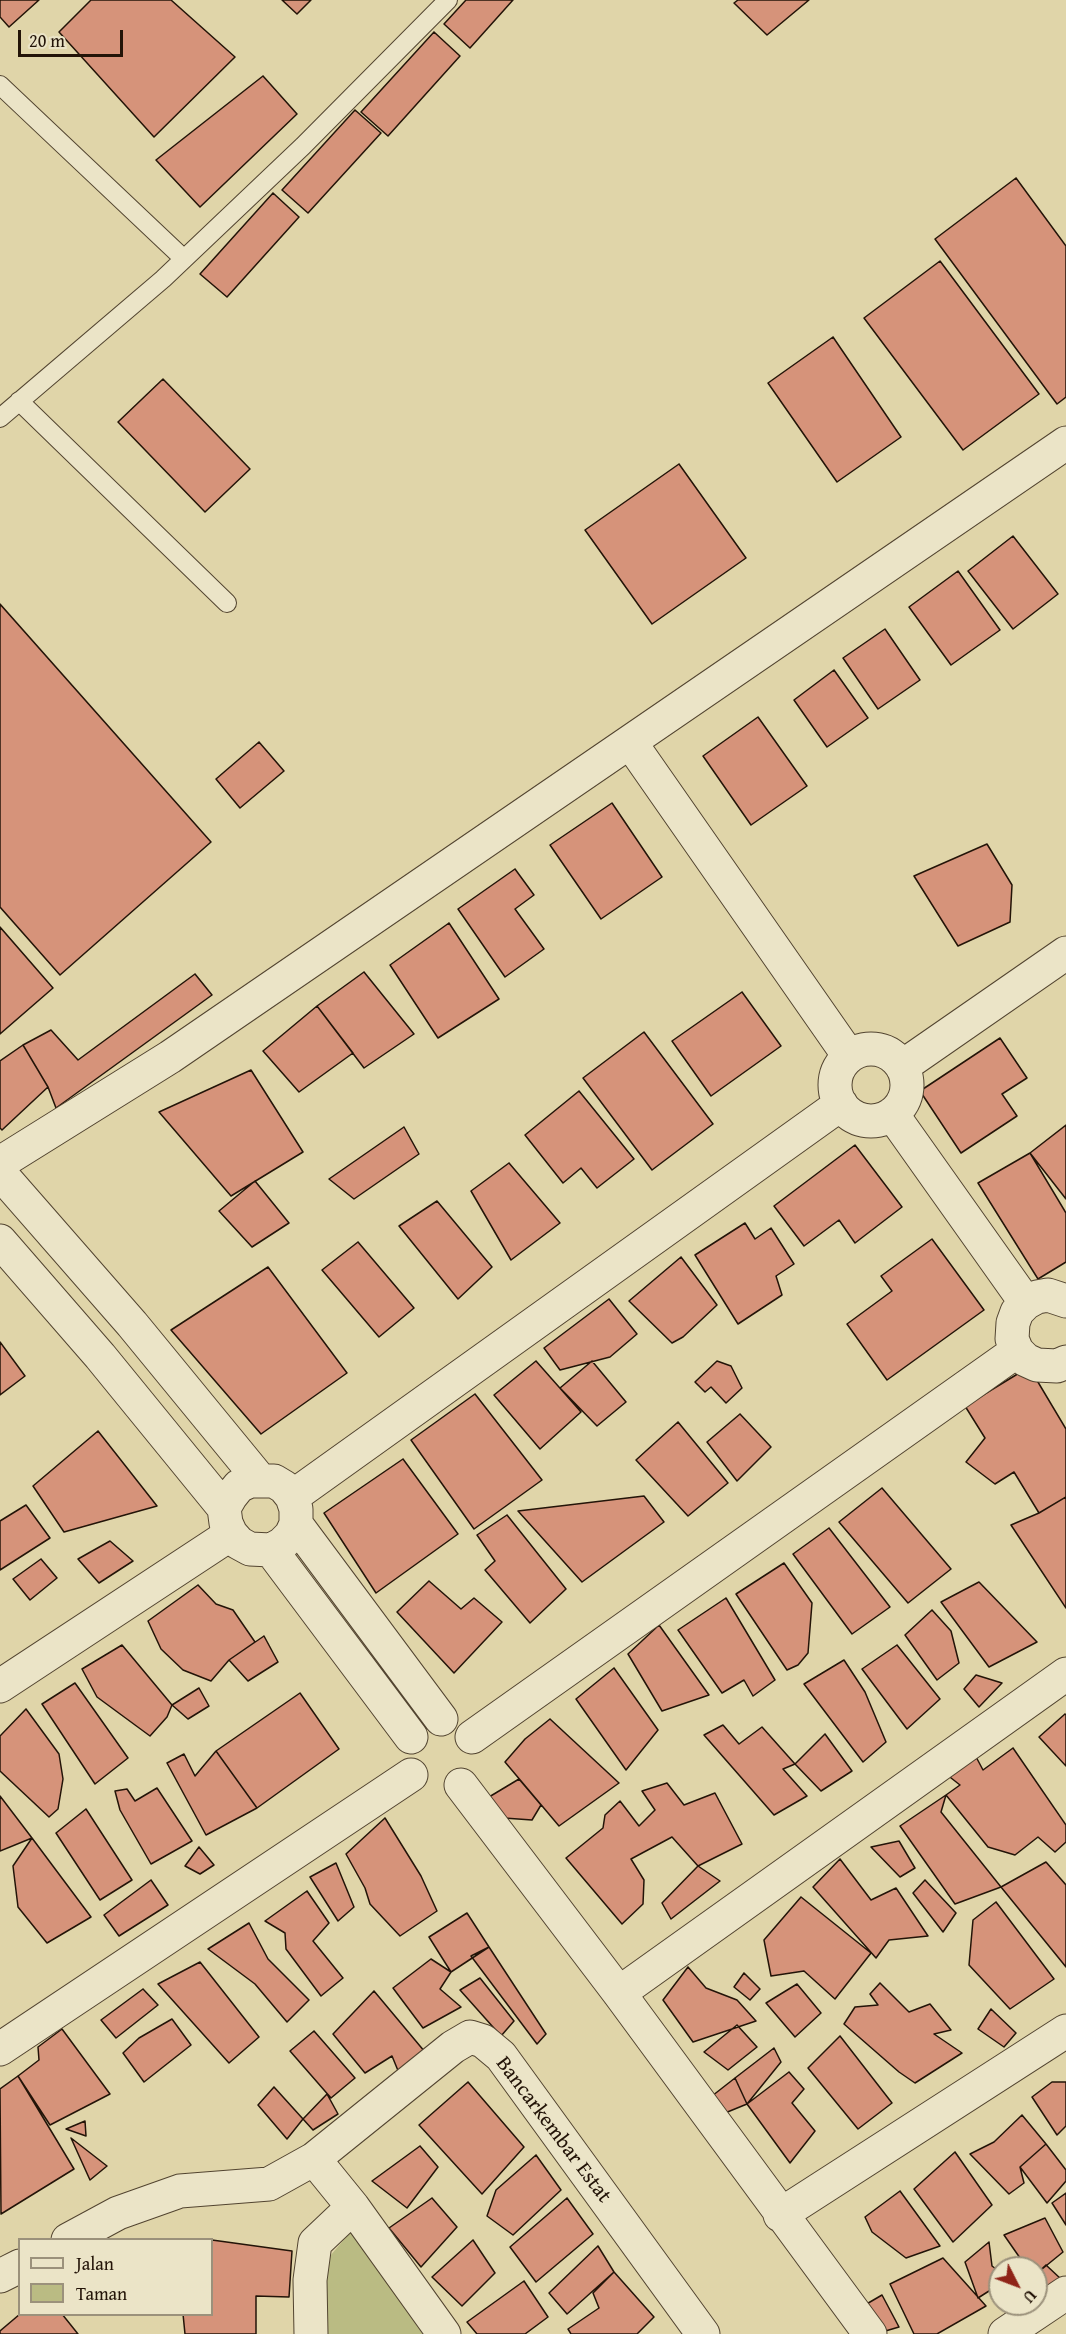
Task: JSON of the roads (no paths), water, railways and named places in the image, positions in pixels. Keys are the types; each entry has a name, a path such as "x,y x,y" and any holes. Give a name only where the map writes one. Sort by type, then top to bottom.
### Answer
{"street":[{"path":"0,1164 180,1051 1066,443"},
{"path":"630,742 849,1056"},
{"path":"903,1066 1066,953"},
{"path":"872,1048 884,1051 903,1066 906,1092 901,1104 892,1114 870,1121 859,1119 848,1113 841,1104 836,1092 836,1078 840,1066 849,1056 872,1048"},
{"path":"0,1241 100,1356 228,1521 239,1543 250,1549 271,1550 291,1535 294,1510 841,1104"},
{"path":"892,1114 1026,1303"},
{"path":"0,1173 132,1324 260,1480"},
{"path":"1066,1301 1048,1295 1037,1297 1017,1312 1012,1323 1012,1339 1017,1351 1026,1360 1037,1365 1057,1366 1066,1362"},
{"path":"472,1737 1017,1351"},
{"path":"0,1686 228,1521 231,1496 239,1486 250,1481 274,1481 284,1487 294,1510 441,1719"},
{"path":"271,1550 411,1737"},
{"path":"619,1993 1066,1674"},
{"path":"441,1719 464,1728 472,1737 476,1749 476,1764 472,1774 462,1785 438,1792 419,1785 411,1776 406,1763 406,1748 419,1727 441,1719"},
{"path":"0,2049 411,1776"},
{"path":"462,1785 619,1993 780,2215 870,2334"},
{"path":"780,2215 1066,2031"},
{"name":"Bancarkembar Estat","path":"72,2238 118,2213 180,2190 269,2184 314,2159 453,2047 470,2037 483,2041 501,2056 703,2334"},
{"path":"314,2159 353,2207 444,2334"},
{"path":"311,2334 310,2280 315,2242 353,2207"},
{"path":"0,2276 18,2267"},
{"path":"1005,2334 1066,2293"}],"lane":[{"path":"0,418 184,259 303,146 448,0"},
{"path":"0,86 184,259"},
{"path":"19,401 227,603"}]}
